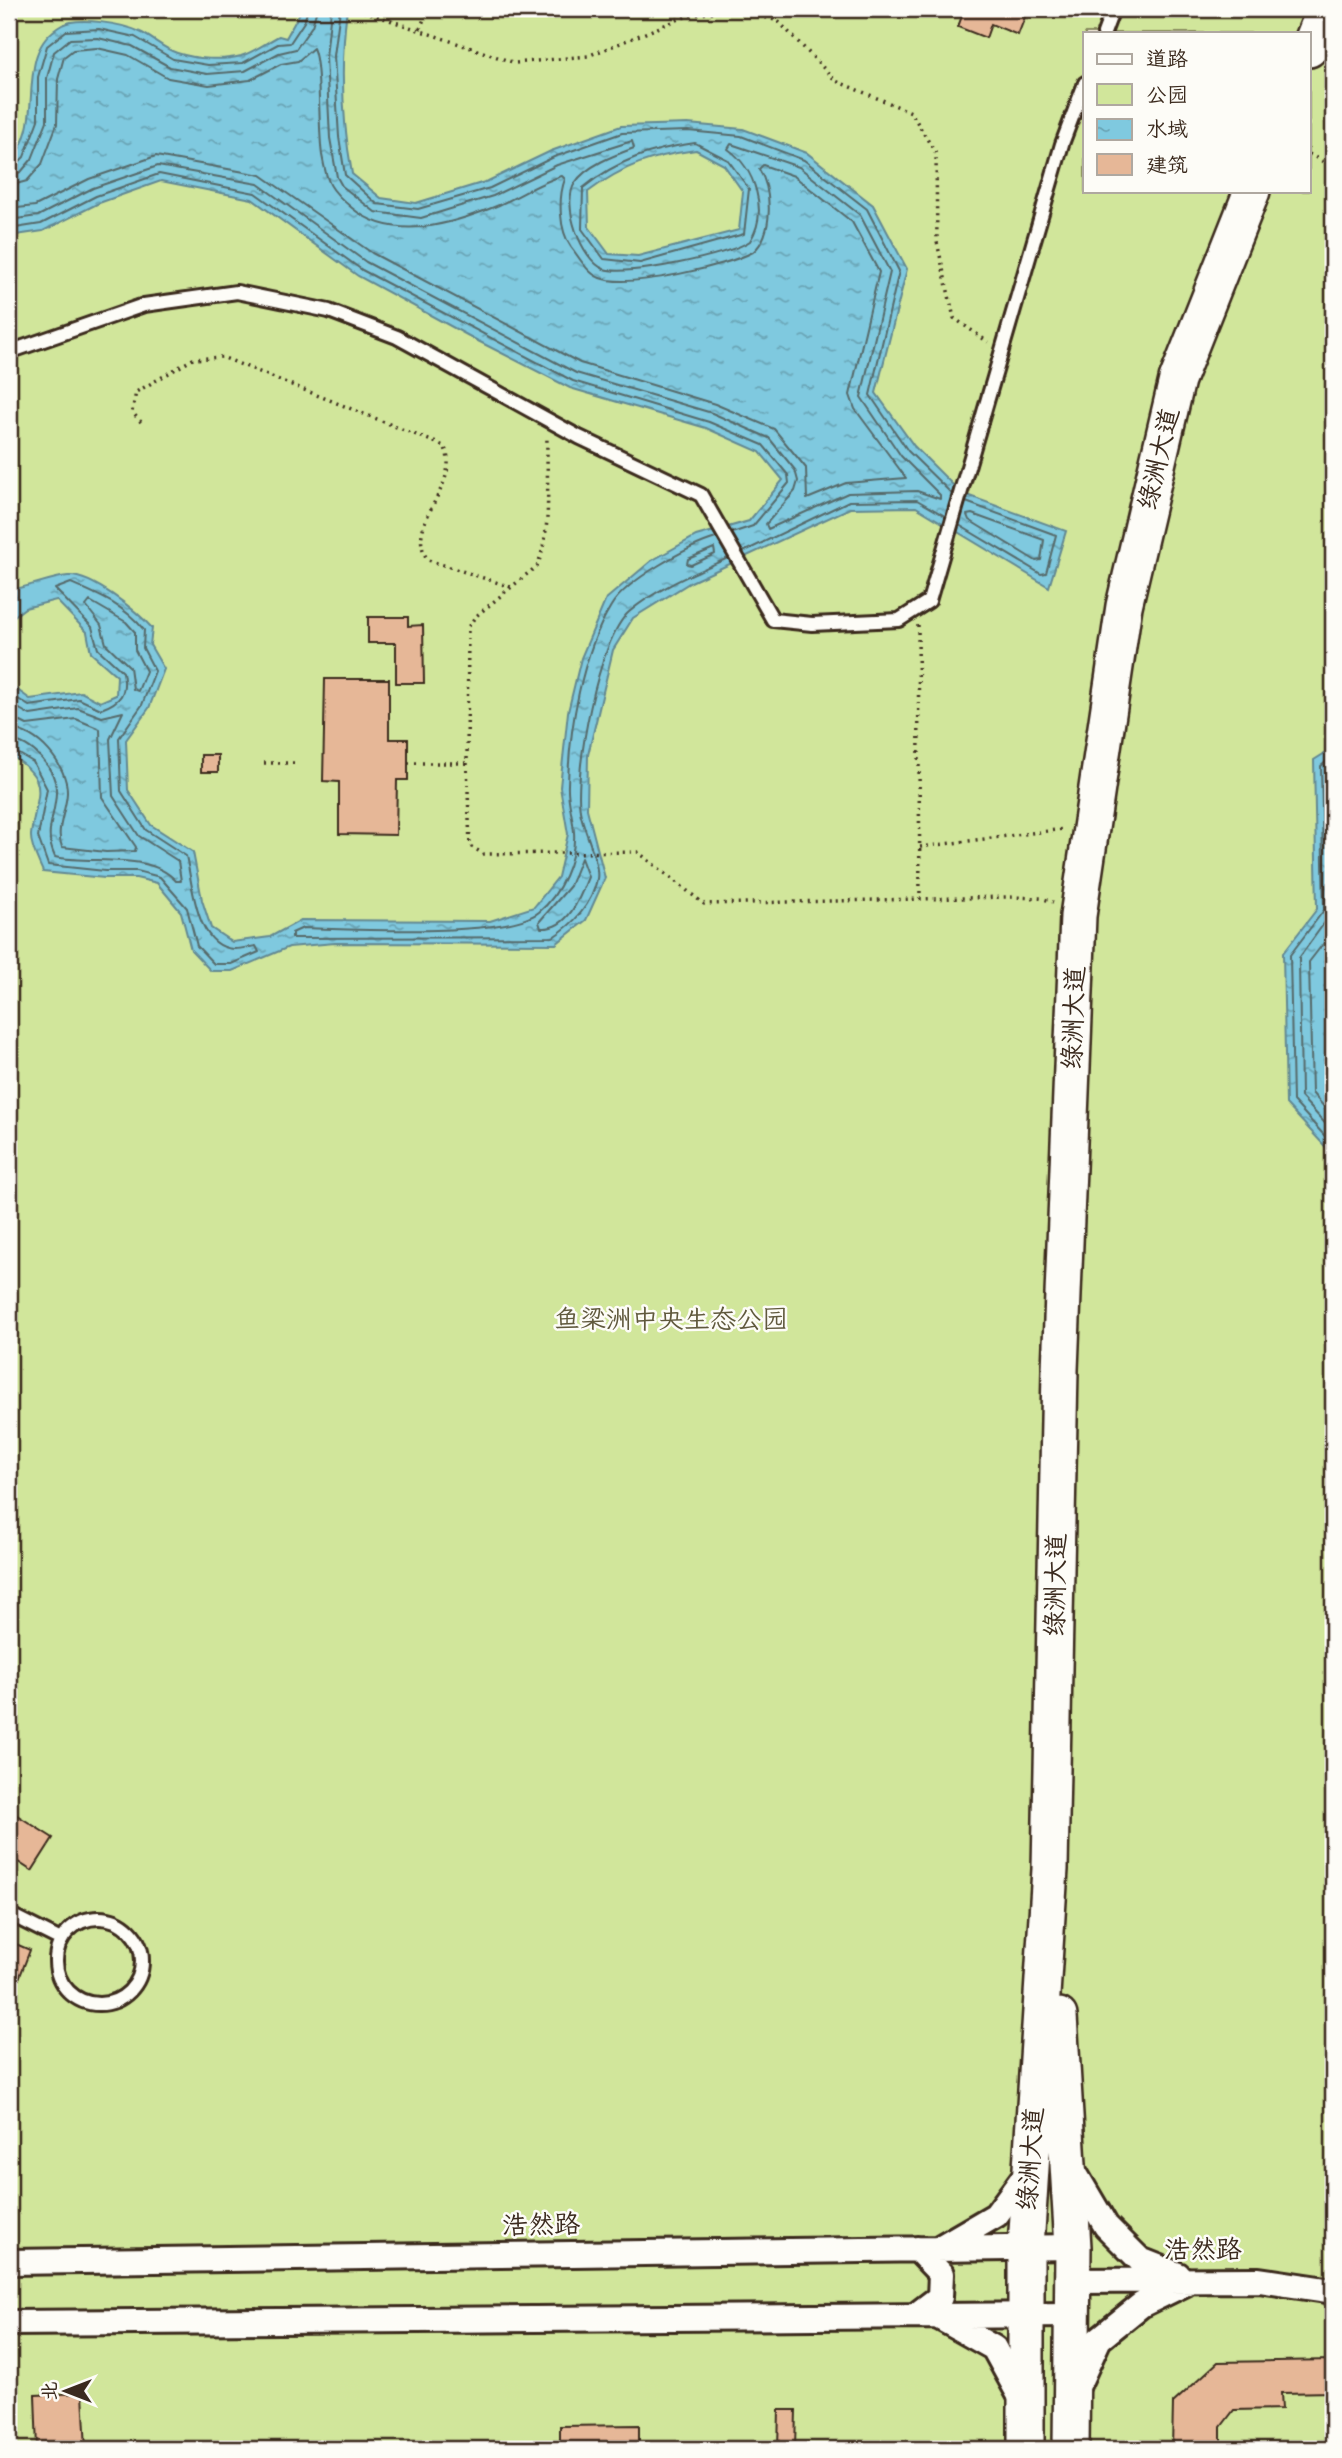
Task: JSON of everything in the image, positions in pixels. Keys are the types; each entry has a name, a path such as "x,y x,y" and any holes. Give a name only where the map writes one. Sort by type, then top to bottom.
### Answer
{"main road":[{"path":"1310,46 1325,9"},
{"name":"绿洲大道","path":"1026,2449 1026,2247 1050,1869 1060,1370 1079,909 1124,606 1177,380 1252,192"},
{"name":"绿洲大道","path":"1050,1869 1073,2281 1071,2449"}],"street":[{"path":"1068,2162 1106,2226 1140,2260 1191,2280"},
{"path":"926,2316 940,2297 941,2274 927,2249 996,2215 1031,2168"},
{"name":"浩然路","path":"9,2262 1026,2247 1073,2281 1259,2280 1333,2291"},
{"path":"1072,2400 1099,2339 1141,2305 1191,2280"},
{"path":"9,2323 1026,2315 1073,2281"},
{"path":"926,2316 994,2348 1026,2406"}],"lane":[{"path":"1104,32 1113,9"},
{"path":"9,352 144,305 237,292 329,311 397,337 547,418 701,495 773,620 812,624 899,620 929,601 1062,144 1083,88"},
{"path":"9,1914 61,1940"},
{"path":"102,1918 122,1924 136,1940 143,1960 135,1987 125,1997 97,2005 70,1994 61,1983 56,1969 61,1940 69,1929 81,1921 102,1918"}],"path":[{"path":"357,9 515,63 588,56 687,16 735,9 778,20 836,81 911,112 936,154 937,242 954,318 1002,351"},
{"path":"420,29 428,9"},
{"path":"649,9 687,16"},
{"path":"1310,155 1333,167"},
{"path":"141,422 132,412 136,392 193,359 222,356 444,446 450,458 449,471 422,531 421,550 428,560 511,587"},
{"path":"547,418 544,538 541,556 537,566 475,617 468,628 467,762 471,846 484,855 638,852 704,904 1041,898 1079,909"},
{"path":"918,608 920,899"},
{"path":"264,763 299,762"},
{"path":"408,763 467,762"},
{"path":"920,847 1091,826"}],"green space":[{"name":"鱼梁洲中央生态公园","path":"9,9 1333,9 1333,2449 9,2449"}],"water":[{"path":"302,9 347,9 343,92 352,174 381,198 416,203 488,181 551,151 621,126 688,124 743,129 807,153 873,205 907,269 876,393 914,446 961,493 1066,531 1049,587 916,507 850,508 691,582 633,618 613,650 588,755 587,809 605,878 586,920 556,944 335,943 289,947 232,971 211,971 191,950 181,912 157,883 136,878 43,872 33,849 31,835 38,798 37,781 23,764 9,754 9,684 30,699 81,692 100,702 116,695 117,676 91,653 87,632 56,600 25,608 9,620 9,590 61,577 78,577 113,595 152,628 150,645 164,669 149,708 126,740 128,790 151,825 193,852 202,900 211,928 232,942 270,937 301,920 490,921 534,907 558,877 568,834 560,787 568,712 581,658 606,599 651,561 696,536 749,521 783,480 760,452 706,428 570,388 478,341 358,276 252,199 161,181 99,203 43,231 9,236 9,162 21,146 27,128 33,71 38,53 46,38 62,25 89,21 123,26 140,32 172,51 209,59 241,56 279,36 286,38","holes":["696,150 724,165 743,192 739,230 638,256 609,254 589,227 588,192 626,168 666,155"]},
{"path":"1333,748 1333,1155 1286,1104 1283,953 1317,909 1314,760"}],"building":[{"path":"955,9 1028,9 1018,35 991,24 986,38 958,27 963,13"},
{"path":"368,617 408,617 408,626 423,625 424,683 396,683 396,643 368,643"},
{"path":"325,679 389,679 389,739 408,739 408,780 397,780 396,835 339,834 339,782 323,781"},
{"path":"201,755 218,755 218,772 201,772"},
{"path":"9,1810 53,1838 32,1871 9,1856"},
{"path":"9,1941 30,1950 10,2002 9,2002"},
{"path":"1333,2360 1333,2392 1281,2393 1282,2409 1234,2410 1221,2427 1221,2449 1172,2449 1173,2403 1218,2362"},
{"path":"83,2393 86,2449 37,2449 35,2395"},
{"path":"779,2410 796,2410 795,2449 778,2449"},
{"path":"639,2425 639,2449 560,2449 560,2426"}]}
